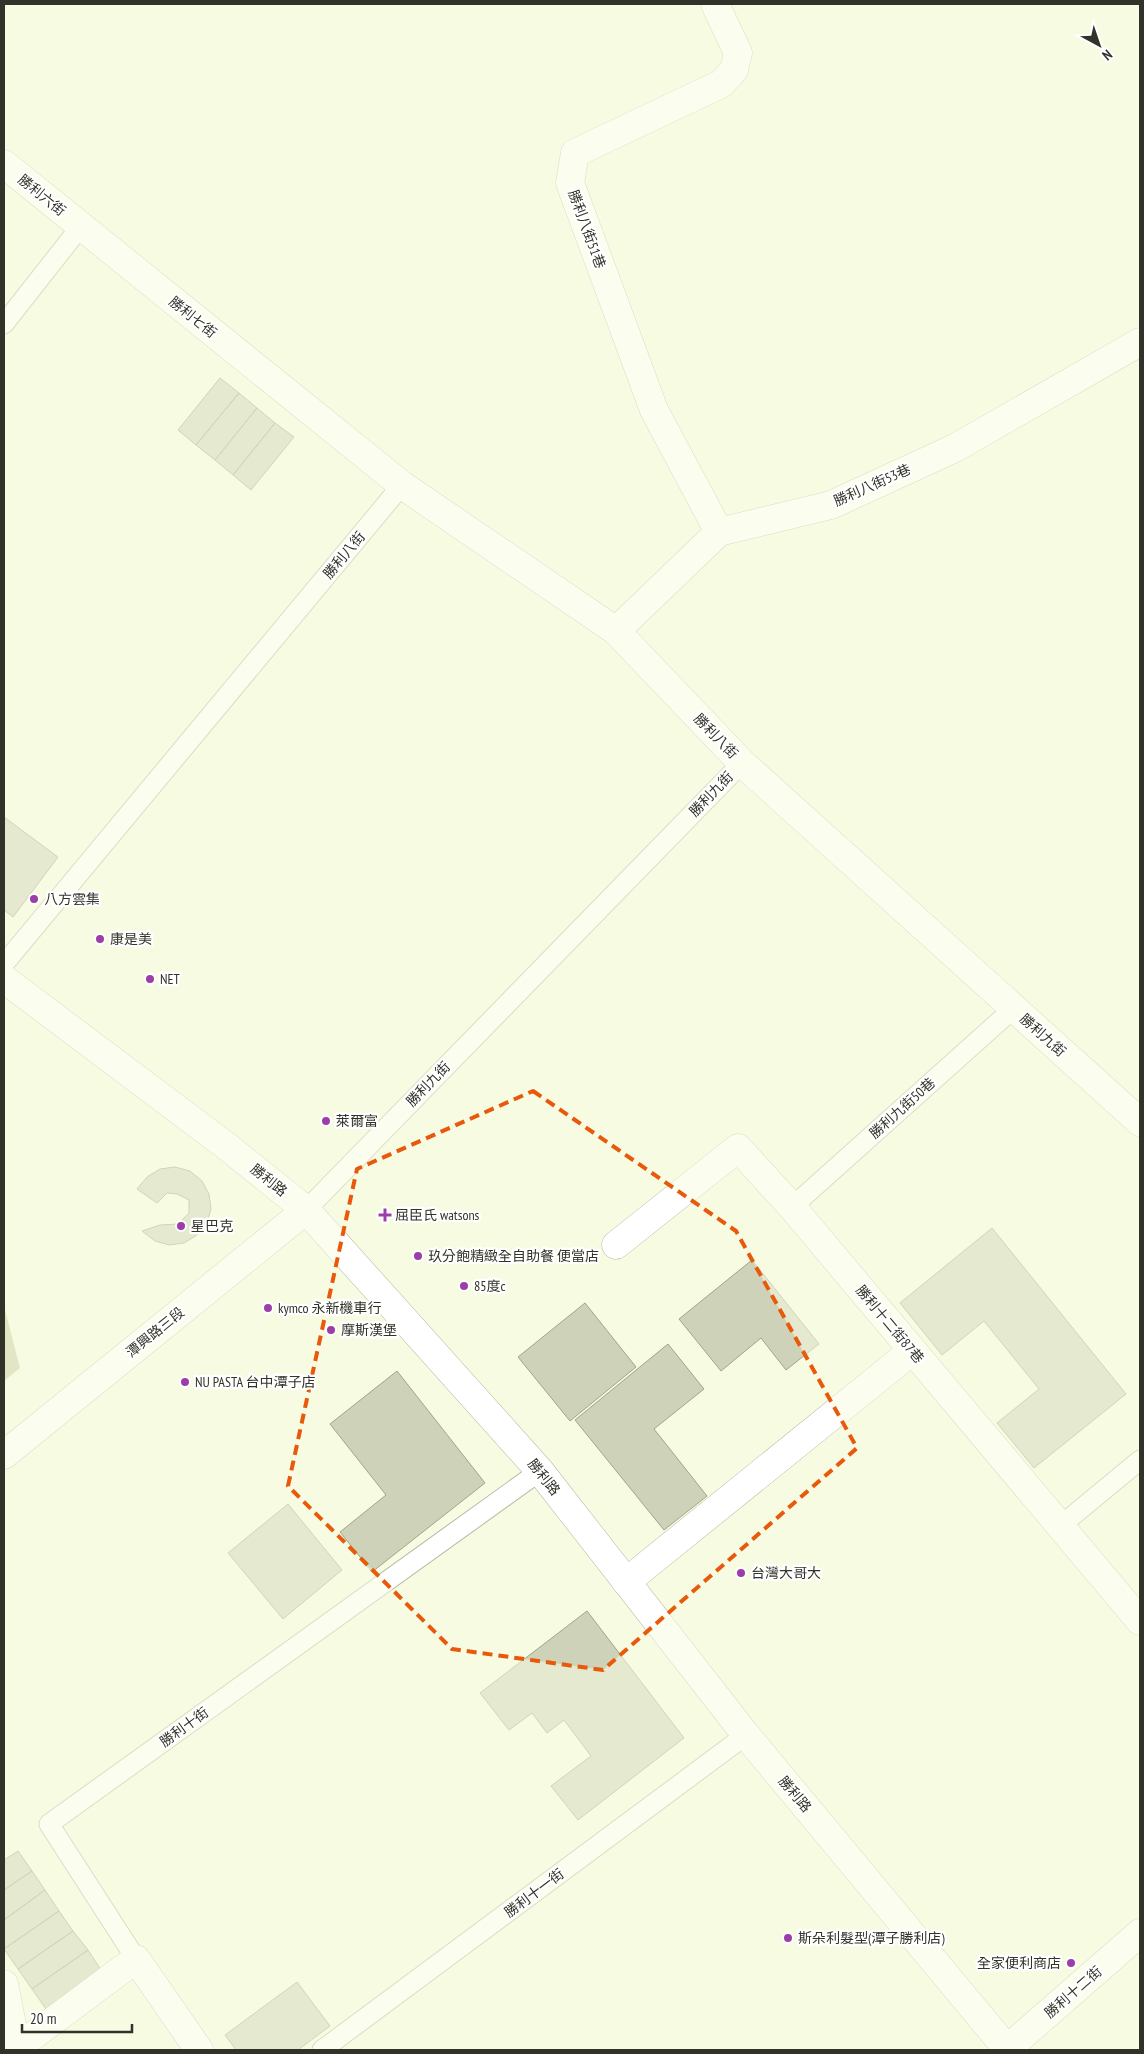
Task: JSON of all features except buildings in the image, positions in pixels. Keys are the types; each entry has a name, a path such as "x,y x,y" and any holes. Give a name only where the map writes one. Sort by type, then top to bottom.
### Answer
{"street":[{"name":"勝利八街51巷","path":"715,4 738,53 734,70 720,84 575,153 570,183 654,410 719,532"},
{"name":"勝利六街","path":"4,164 81,226"},
{"name":"勝利七街","path":"81,226 402,485"},
{"name":"勝利八街53巷","path":"719,532 831,505 955,448 1140,342"},
{"name":"勝利八街","path":"402,485 616,631 742,763"},
{"path":"616,631 719,532"},
{"name":"勝利九街","path":"742,763 1012,1009 1140,1122"},
{"name":"勝利路","path":"4,979 225,1145 306,1210 540,1471 746,1735 1007,2050"},
{"name":"勝利十二街87巷","path":"616,1245 738,1148 792,1207 1059,1527 1140,1621"},
{"name":"潭興路三段","path":"4,1455 306,1210"},
{"path":"626,1582 912,1351"},
{"name":"勝利十二街","path":"1007,2050 1140,1933"},
{"path":"14,2050 136,1959"},
{"name":"勝利十街","path":"136,1959 199,2050"},
{"path":"4,1984 12,2025 6,2050"}],"lane":[{"path":"4,324 81,226"},
{"name":"勝利八街","path":"4,964 402,485"},
{"name":"勝利九街","path":"306,1210 742,763"},
{"name":"勝利九街50巷","path":"792,1207 1012,1009"},
{"path":"1059,1527 1140,1460"},
{"name":"勝利十街","path":"136,1959 49,1824 540,1471"},
{"name":"勝利十一街","path":"322,2050 746,1735"}],"highlighted area":[{"path":"533,1091 736,1231 857,1448 603,1670 452,1649 288,1486 357,1169"}],"green space":[{"path":"4,1306 20,1368 4,1381"}],"place":[{"name":"八方雲集","path":"34,899"},
{"name":"康是美","path":"100,939"},
{"name":"NET","path":"150,979"},
{"name":"萊爾富","path":"326,1121"},
{"name":"屈臣氏 watsons","path":"385,1215"},
{"name":"星巴克","path":"181,1226"},
{"name":"玖分飽精緻全自助餐 便當店","path":"418,1256"},
{"name":"85度c","path":"464,1286"},
{"name":"kymco 永新機車行","path":"268,1308"},
{"name":"摩斯漢堡","path":"331,1330"},
{"name":"NU PASTA 台中潭子店","path":"185,1382"},
{"name":"台灣大哥大","path":"741,1573"},
{"name":"斯朵利髮型(潭子勝利店)","path":"788,1938"},
{"name":"全家便利商店","path":"1071,1963"}]}
